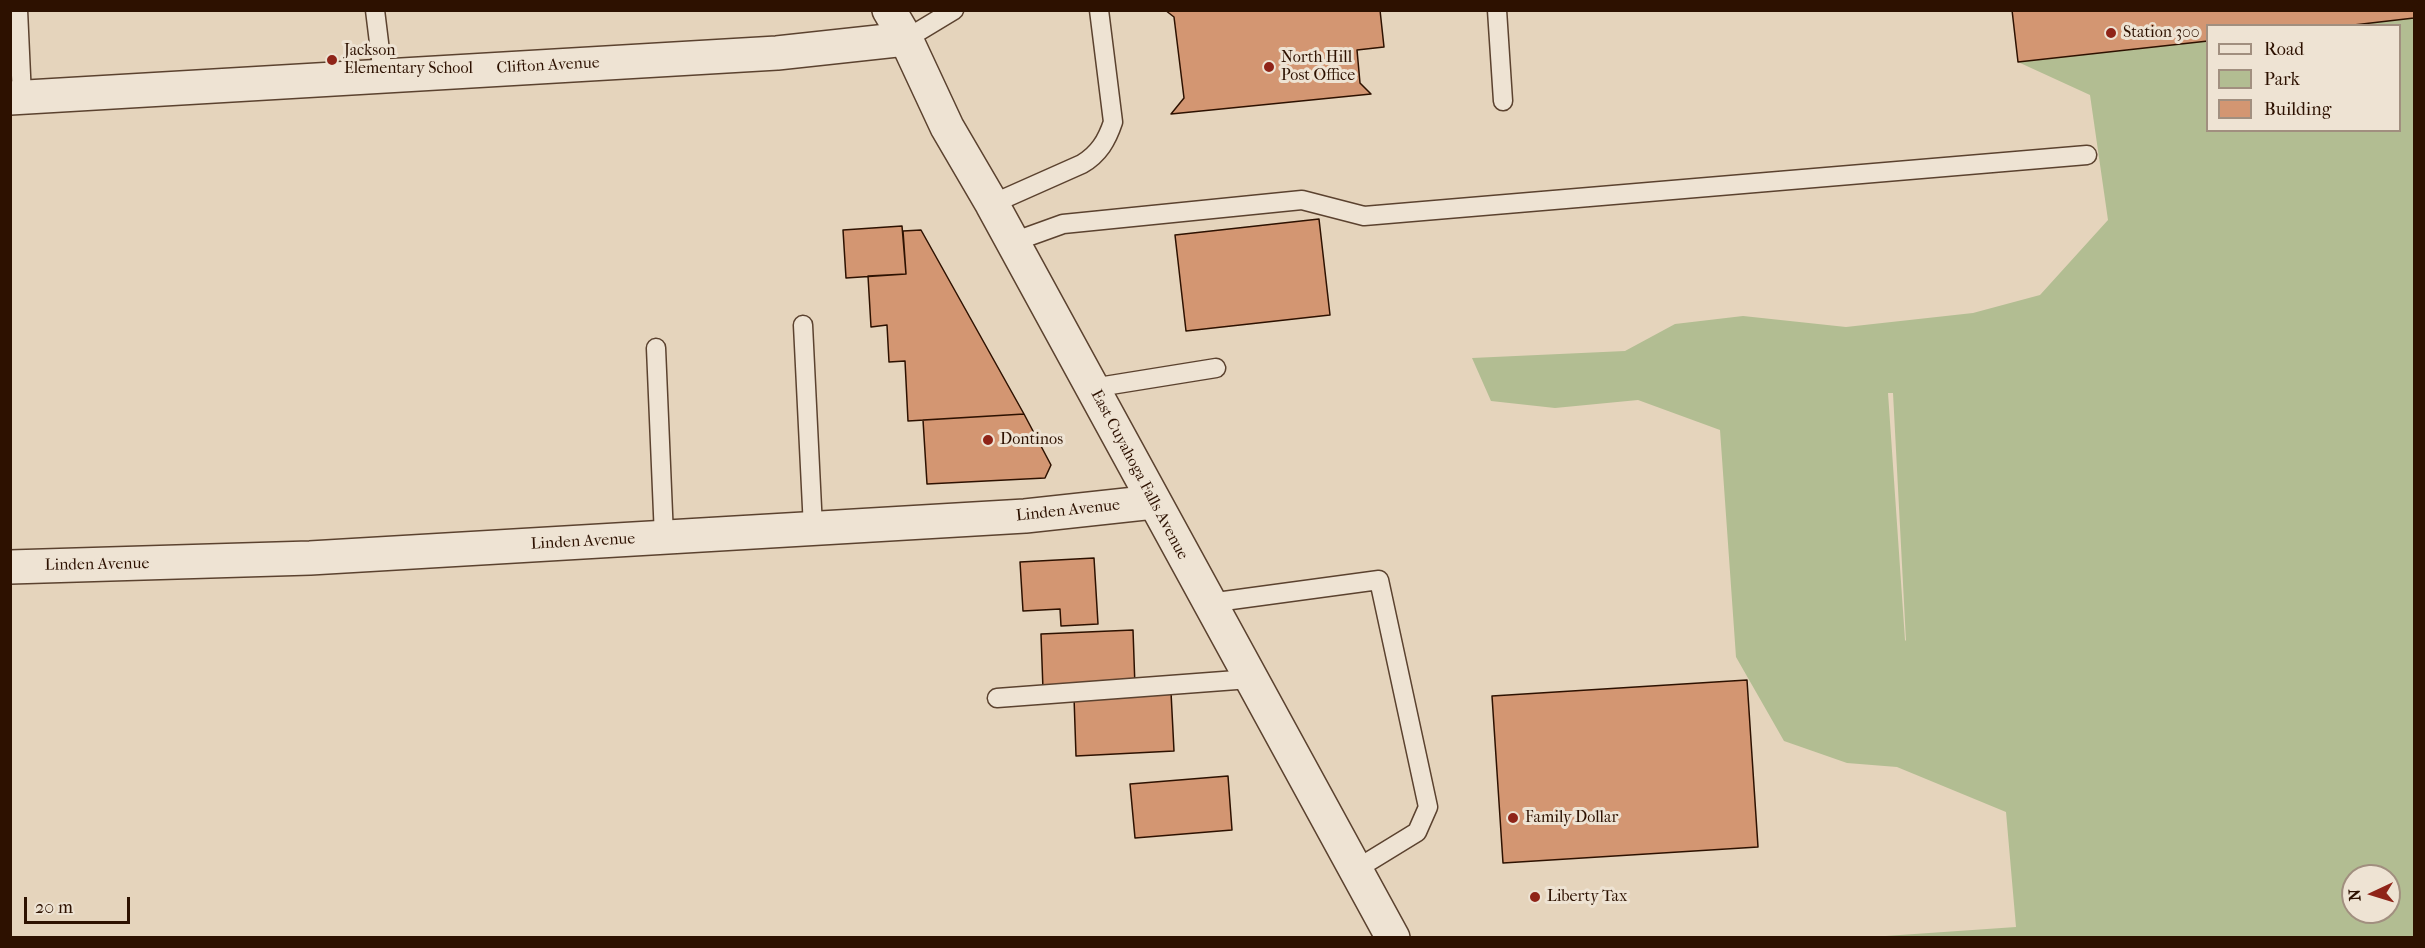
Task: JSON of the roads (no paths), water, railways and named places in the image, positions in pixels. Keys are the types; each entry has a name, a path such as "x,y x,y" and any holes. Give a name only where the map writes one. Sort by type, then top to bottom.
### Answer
{"street":[{"name":"East Cuyahoga Falls Avenue","path":"889,10 906,39 947,127 1013,242 1393,938"},
{"name":"Clifton Avenue","path":"16,98 777,53 906,39"},
{"name":"Linden Avenue","path":"10,567 310,558 1025,516 1154,502"}],"lane":[{"path":"16,98 18,10"},
{"path":"375,10 383,75"},
{"path":"906,39 954,10"},
{"path":"992,204 1082,164 1092,158 1108,137 1113,122 1099,10"},
{"path":"1497,10 1503,101"},
{"path":"1013,242 1064,224 1302,200 1364,216 2087,155"},
{"path":"803,325 813,528"},
{"path":"656,348 664,537"},
{"path":"1092,388 1216,368"},
{"path":"1209,603 1379,580 1428,807 1417,831 1355,870"},
{"path":"997,698 1250,679"}],"place":[{"name":"Station 300","path":"2111,33"},
{"name":"Jackson Elementary School","path":"332,60"},
{"name":"North Hill Post Office","path":"1269,67"},
{"name":"Dontinos","path":"988,440"},
{"name":"Family Dollar","path":"1513,818"},
{"name":"Liberty Tax","path":"1535,897"}]}
